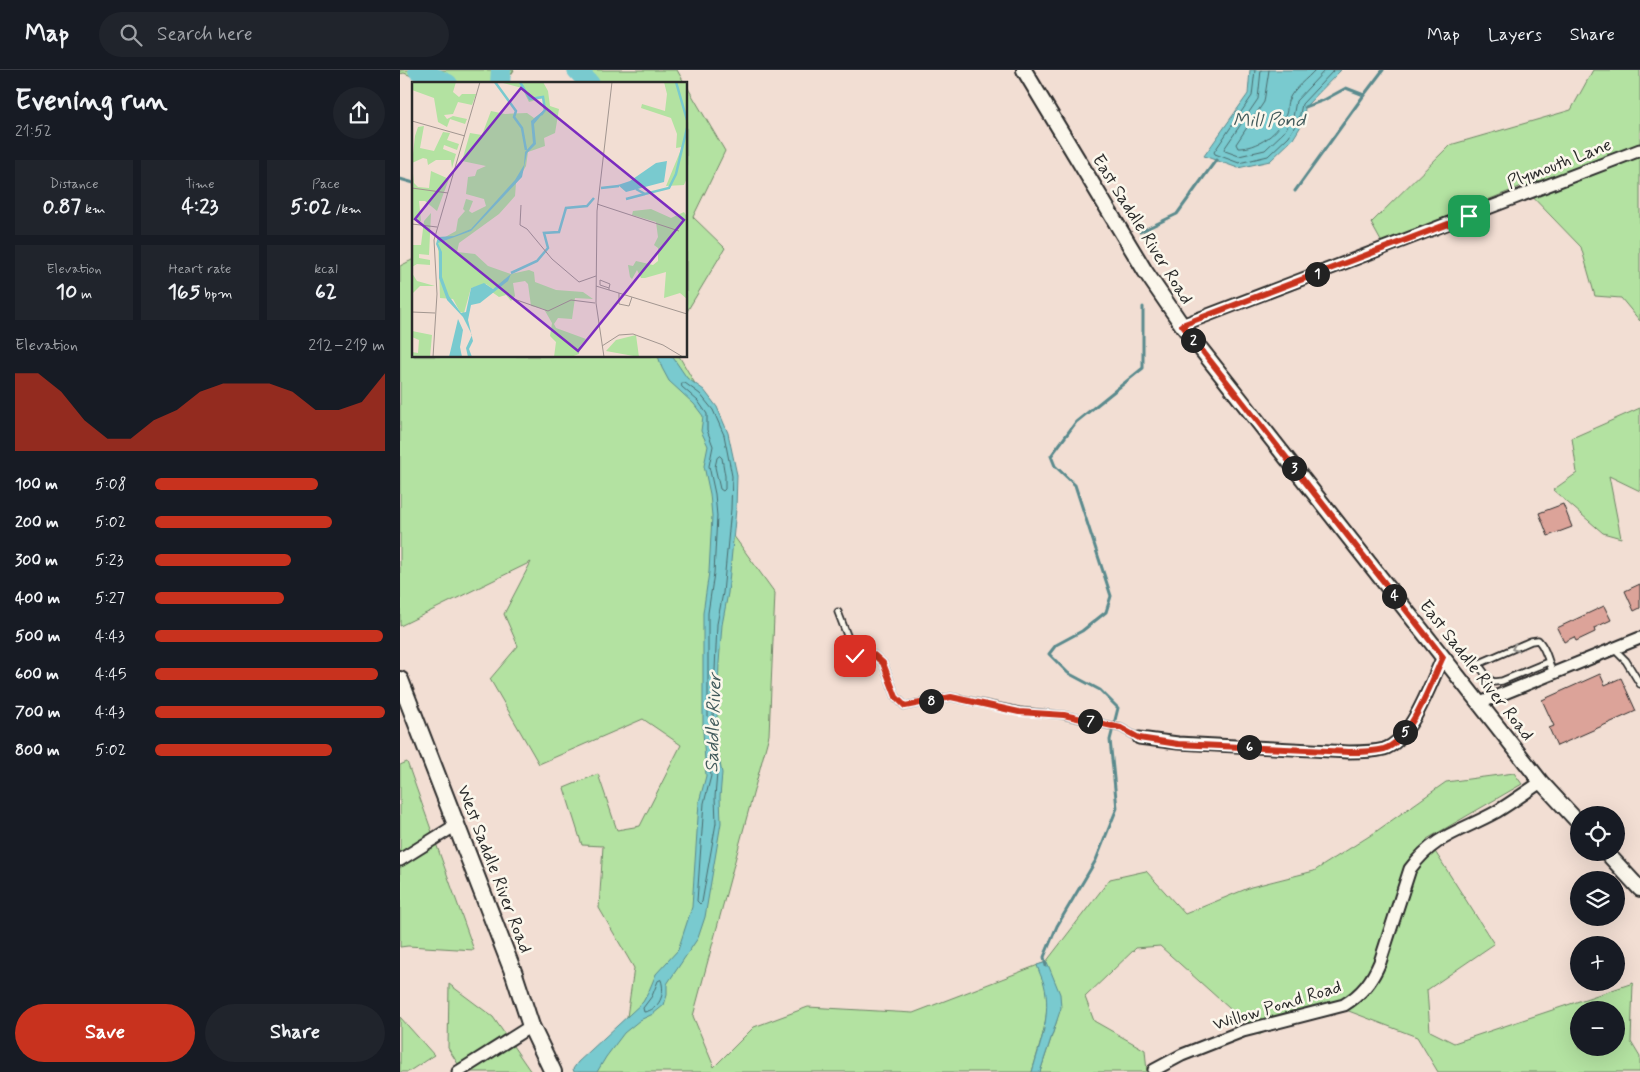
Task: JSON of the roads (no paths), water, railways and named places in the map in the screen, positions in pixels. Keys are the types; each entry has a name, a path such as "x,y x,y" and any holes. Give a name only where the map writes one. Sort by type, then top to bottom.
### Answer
{"main road":[{"name":"West Saddle River Road","path":"400,680 514,974 531,1026 553,1072"}],"street":[{"name":"East Saddle River Road","path":"1024,70 1145,271 1182,325 1541,782 1570,813"},
{"name":"Plymouth Lane","path":"1182,325 1640,150"},
{"path":"1480,703 1640,638"},
{"path":"1139,738 1178,744 1349,752 1370,752 1385,749 1396,742 1407,730 1443,657"},
{"name":"Willow Pond Road","path":"1154,1070 1180,1056 1244,1031 1344,1005 1356,997 1367,987 1378,969 1410,869 1419,857 1432,844 1497,811 1541,782"},
{"path":"400,860 456,825"},
{"path":"1614,861 1640,889"},
{"path":"458,1072 531,1026"}],"lane":[{"path":"838,612 855,656 874,655 883,663 896,697 905,706 951,697 1019,712 1064,715 1121,728 1139,738"},
{"path":"1548,662 1494,682 1489,679 1478,664 1531,641 1538,640 1541,643 1553,674"},
{"path":"1614,649 1637,673 1640,684"},
{"path":"1520,673 1525,685"}],"water":[{"name":"Mill Pond","path":"1250,70 1341,70 1305,107 1304,121 1293,139 1270,161 1238,168 1204,156 1248,94"},
{"path":"659,358 673,358 687,378 704,390 717,407 728,433 737,475 736,509 728,593 722,625 719,663 716,743 722,773 720,797 721,823 705,917 698,938 667,984 667,995 664,1005 624,1033 597,1072 574,1072 573,1069 578,1062 643,1002 656,974 678,950 692,907 699,802 706,776 703,731 703,613 709,572 712,516 710,494 704,466 708,446 701,431 703,416 694,404 669,381"},
{"path":"1047,962 1060,994 1061,1008 1040,1072 1032,1072 1044,1029 1047,1006 1044,984 1037,965"}],"waterway":[{"name":"Saddle River","path":"418,70 444,82"},
{"name":"Saddle River","path":"500,82 501,70"},
{"name":"Saddle River","path":"577,70 588,82"},
{"path":"1305,107 1324,100 1346,88 1364,95 1383,70"},
{"path":"1295,191 1364,95"},
{"path":"1140,232 1177,214 1216,160"},
{"path":"400,179 412,182"},
{"path":"1046,966 1044,957 1057,926 1096,860 1117,808 1110,740 1118,708 1100,690 1068,673 1049,654 1056,645 1082,631 1106,612 1111,596 1075,485 1055,466 1051,456 1076,422 1143,368 1143,307"}]}
